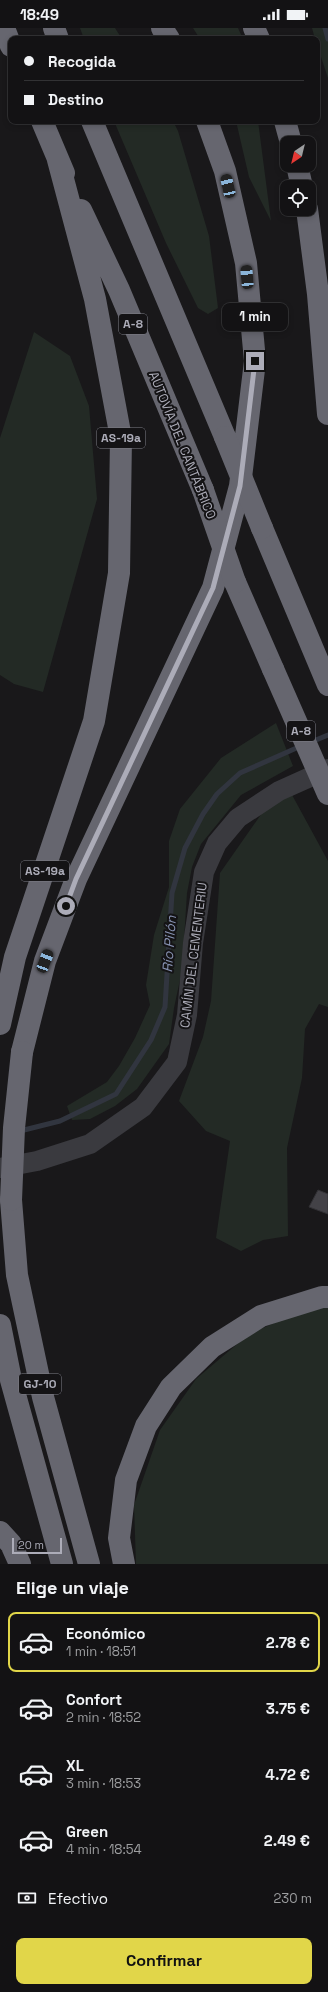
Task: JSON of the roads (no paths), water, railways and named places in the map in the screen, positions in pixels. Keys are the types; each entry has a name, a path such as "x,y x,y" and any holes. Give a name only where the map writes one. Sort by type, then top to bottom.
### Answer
{"highway":[{"path":"4,28 8,38"},
{"name":"AUTOVÍA DEL CANTÁBRICO","path":"43,124 58,160 119,290 203,490 235,582 328,794"},
{"path":"93,124 328,685"},
{"name":"AS-19a","path":"11,1200 14,1128 22,1052 45,961 76,879 213,588 240,486 255,361 246,263 225,170 208,124"},
{"path":"286,124 289,136"},
{"name":"AS-19a","path":"0,1024 15,957 94,720 119,573 121,438 95,299 58,160"},
{"path":"308,216 318,294 328,414"},
{"name":"GJ-10","path":"11,1200 17,1275 43,1397 90,1564"},
{"path":"124,1564 119,1538 126,1480 146,1426 171,1387 212,1347 261,1316 328,1296"},
{"name":"GJ-10","path":"0,1325 11,1380 62,1564"},
{"path":"0,1532 11,1544 20,1564"}],"street":[{"name":"CAMÍN DEL CEMENTERIU","path":"0,1168 37,1161 90,1144 143,1107 177,1062 187,1015 193,943 204,872 217,843 238,818 279,791 328,769"}],"waterway":[{"name":"Río Pilón","path":"325,28 328,39"},
{"name":"Río Pilón","path":"311,742 328,735"},
{"name":"Río Pilón","path":"20,1131 60,1121 116,1094 151,1040 165,1007 172,893 185,848 203,814 217,794 240,773 301,746"}]}
